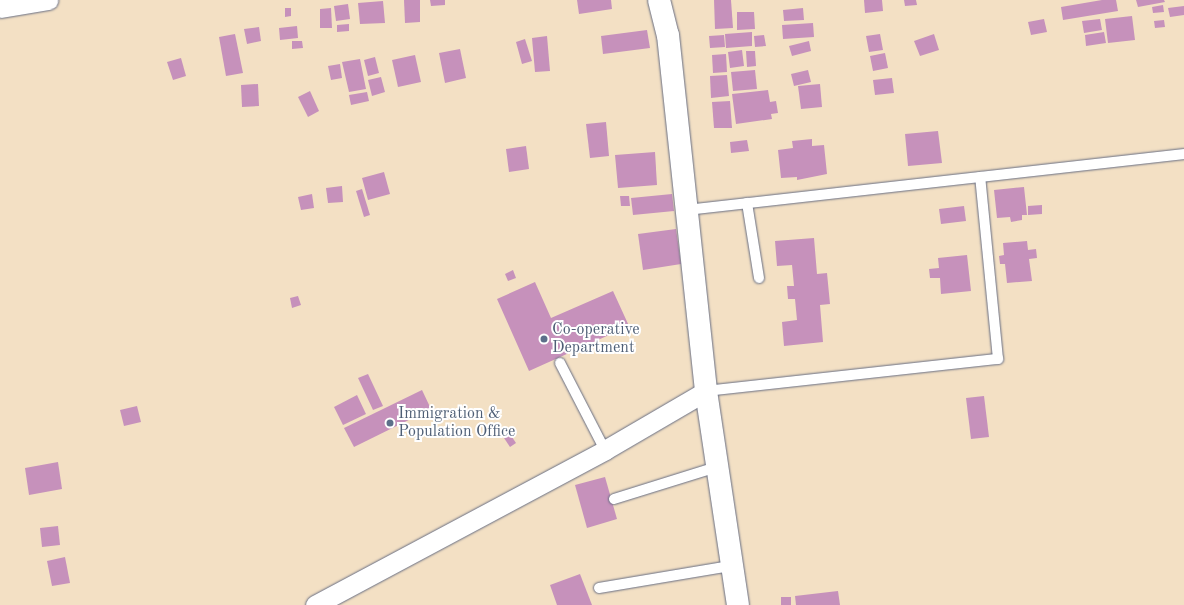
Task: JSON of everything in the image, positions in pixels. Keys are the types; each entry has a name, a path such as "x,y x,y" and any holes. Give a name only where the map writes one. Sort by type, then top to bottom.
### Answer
{"street":[{"path":"0,8 48,0"},
{"path":"659,0 668,35 706,391 730,566 738,605"},
{"path":"315,605 605,450 706,391"}],"lane":[{"path":"687,210 1184,154"},
{"path":"706,391 998,359 980,177"},
{"path":"747,203 760,278"},
{"path":"560,362 605,450"},
{"path":"614,499 717,467"},
{"path":"599,588 730,566"}],"building":[{"path":"404,0 420,0 420,22 405,23"},
{"path":"430,0 445,0 445,5 431,6"},
{"path":"577,0 611,0 612,9 579,14"},
{"path":"714,0 731,0 733,28 715,29"},
{"path":"864,0 882,0 883,11 865,13"},
{"path":"904,0 916,0 917,5 905,6"},
{"path":"1102,0 1116,0 1118,11 1063,20 1061,7"},
{"path":"1136,0 1164,0 1165,2 1138,7"},
{"path":"383,1 385,23 360,24 358,3"},
{"path":"348,4 350,19 336,21 334,6"},
{"path":"1163,5 1164,12 1153,13 1152,7"},
{"path":"1184,6 1184,15 1170,17 1168,8"},
{"path":"285,8 291,8 291,16 285,17"},
{"path":"331,8 332,28 320,28 320,9"},
{"path":"803,8 804,20 784,21 783,10"},
{"path":"737,12 754,12 755,29 737,30"},
{"path":"1132,16 1135,40 1108,43 1105,19"},
{"path":"1044,19 1047,32 1031,35 1028,22"},
{"path":"1100,19 1102,30 1084,33 1082,21"},
{"path":"1164,20 1165,27 1155,28 1154,21"},
{"path":"813,23 814,37 783,39 782,25"},
{"path":"349,24 349,31 337,32 337,25"},
{"path":"297,26 298,38 280,40 279,28"},
{"path":"259,27 261,41 247,44 244,29"},
{"path":"647,30 650,48 603,54 601,36"},
{"path":"752,32 752,46 726,48 725,34"},
{"path":"1104,32 1106,43 1086,46 1085,35"},
{"path":"235,34 243,73 226,76 219,37"},
{"path":"880,34 883,50 869,52 866,36"},
{"path":"934,34 939,50 920,56 914,41"},
{"path":"724,35 725,47 710,48 709,36"},
{"path":"764,35 766,46 755,47 754,36"},
{"path":"547,36 550,71 535,72 532,38"},
{"path":"525,39 532,61 522,64 516,42"},
{"path":"292,41 302,41 303,48 292,49"},
{"path":"809,41 811,51 792,56 789,46"},
{"path":"460,49 466,78 445,83 439,53"},
{"path":"742,50 744,66 730,68 728,52"},
{"path":"746,51 755,51 756,66 747,67"},
{"path":"885,53 888,68 873,71 870,56"},
{"path":"726,54 727,72 713,73 712,55"},
{"path":"415,55 421,82 398,87 392,60"},
{"path":"375,57 379,73 368,76 364,60"},
{"path":"181,58 186,76 173,80 167,62"},
{"path":"360,59 366,89 349,92 342,62"},
{"path":"340,64 342,78 331,80 328,66"},
{"path":"755,70 757,89 733,91 731,72"},
{"path":"808,70 811,82 794,86 791,74"},
{"path":"727,75 729,96 711,98 710,76"},
{"path":"381,77 385,92 372,96 368,80"},
{"path":"892,78 894,93 875,95 873,80"},
{"path":"258,84 259,106 242,107 241,85"},
{"path":"820,84 822,107 801,109 798,86"},
{"path":"768,90 770,102 776,101 778,113 771,114 772,119 736,124 732,94"},
{"path":"310,91 319,111 308,117 298,97"},
{"path":"367,92 369,101 351,105 349,95"},
{"path":"730,101 732,128 714,128 712,102"},
{"path":"606,122 609,156 590,158 586,124"},
{"path":"938,131 942,163 908,166 905,134"},
{"path":"812,139 812,146 824,145 827,174 797,180 797,177 781,178 778,150 793,148 792,141"},
{"path":"747,140 749,151 731,153 730,142"},
{"path":"526,146 529,169 509,172 506,149"},
{"path":"655,152 657,185 618,188 615,155"},
{"path":"384,172 390,194 368,200 362,178"},
{"path":"342,186 343,202 328,203 326,188"},
{"path":"1024,187 1027,215 1022,215 1022,220 1011,222 1010,217 997,218 994,190"},
{"path":"362,189 370,215 364,217 356,191"},
{"path":"312,194 314,208 301,210 298,197"},
{"path":"672,194 674,211 633,215 631,198"},
{"path":"620,196 629,196 630,206 621,206"},
{"path":"1042,205 1042,214 1028,215 1028,206"},
{"path":"964,206 966,221 941,224 939,209"},
{"path":"676,229 681,264 643,270 638,234"},
{"path":"814,238 817,274 827,273 830,304 820,305 823,342 784,346 782,322 797,320 795,299 788,299 787,286 794,286 792,265 777,266 775,241"},
{"path":"1027,241 1028,250 1036,249 1037,258 1029,259 1032,281 1007,283 1005,264 1000,264 999,256 1004,255 1003,243"},
{"path":"967,255 971,291 941,294 940,278 930,278 929,269 939,268 938,258"},
{"path":"513,270 516,278 508,281 505,274"},
{"path":"535,282 551,318 613,291 629,326 529,371 497,299"},
{"path":"298,296 301,305 292,308 290,298"},
{"path":"368,374 383,406 373,410 358,378"},
{"path":"422,390 431,409 354,447 344,428"},
{"path":"357,395 366,414 343,425 334,407"},
{"path":"984,396 989,437 971,439 966,398"},
{"path":"137,406 141,422 124,426 120,410"},
{"path":"510,434 516,443 510,447 504,438"},
{"path":"58,462 62,489 29,495 25,468"},
{"path":"605,477 617,519 587,528 575,485"},
{"path":"58,526 60,545 42,547 40,528"},
{"path":"65,557 70,583 52,586 47,561"},
{"path":"580,574 592,605 557,605 550,585"},
{"path":"838,591 840,605 796,605 795,596"},
{"path":"781,597 791,597 791,605 781,605"}],"place":[{"name":"Co-operative Department","path":"544,339"},
{"name":"Immigration & Population Office","path":"390,423"}]}
